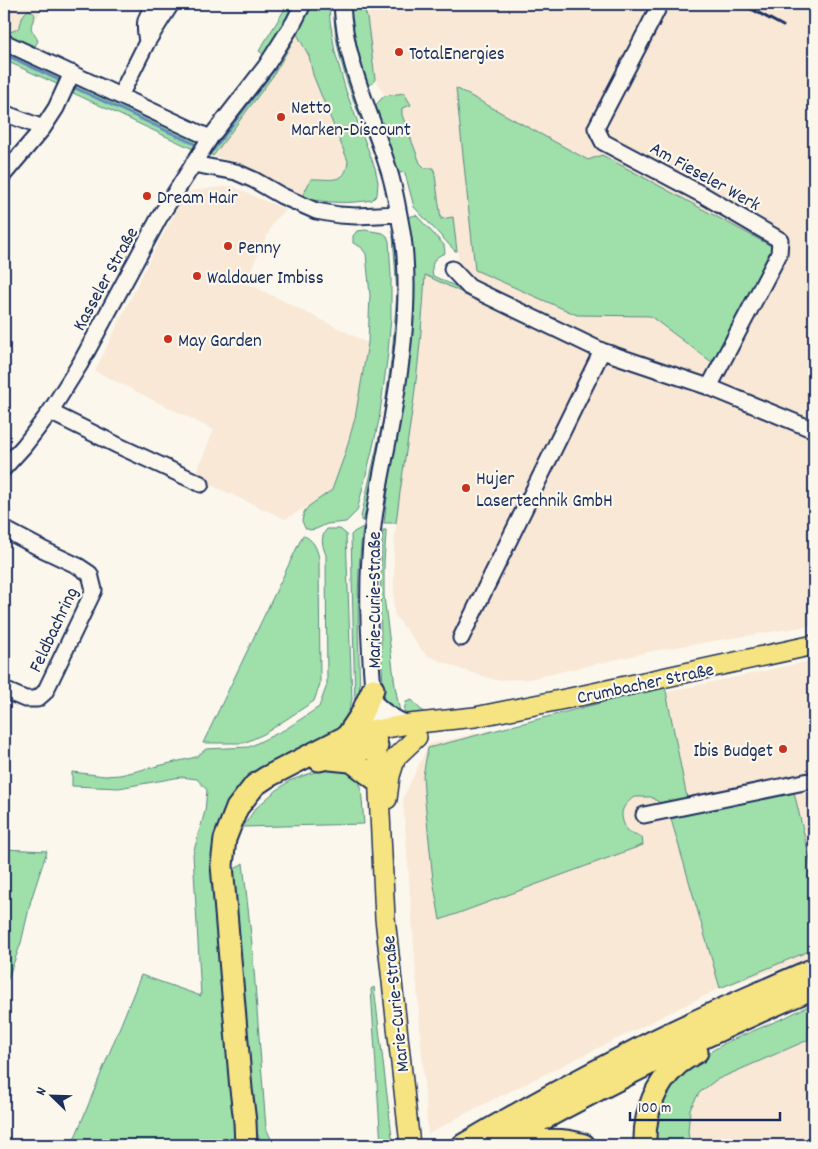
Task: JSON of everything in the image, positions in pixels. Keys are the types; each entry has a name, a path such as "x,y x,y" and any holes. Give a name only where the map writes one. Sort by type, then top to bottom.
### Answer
{"highway":[{"path":"246,1145 224,899 222,865 225,839 238,808 255,786 267,777 347,736 373,696"},
{"path":"347,736 376,738"},
{"path":"290,766 327,758 376,738"},
{"path":"327,758 350,761 378,781"},
{"path":"467,1143 518,1113 641,1047 814,969"},
{"path":"496,1145 607,1084 693,1042 814,988"},
{"path":"645,1145 644,1135 649,1107 658,1089 678,1064 724,1034 783,1001"},
{"path":"245,1122 252,1145"},
{"path":"520,1145 554,1139 584,1145"}],"main road":[{"name":"Crumbacher Straße","path":"376,738 814,645"},
{"path":"382,832 390,776 396,757 413,731"},
{"name":"Marie-Curie-Straße","path":"376,738 386,918 410,1145"}],"street":[{"path":"147,42 144,25 155,4"},
{"path":"120,96 147,42 171,4"},
{"name":"Kasseler Straße","path":"4,468 50,412 80,364 159,218 202,150 266,66 303,4"},
{"name":"Marie-Curie-Straße","path":"342,4 343,20 354,72 390,174 399,214 405,255 406,298 401,356 394,406 372,526 369,629 376,738"},
{"name":"Am Fieseler Werk","path":"660,4 596,128 603,142 703,195 780,240 779,254 709,387"},
{"path":"4,42 69,80 120,96 236,172 316,211 339,216 399,214"},
{"path":"4,174 43,128 56,108 69,80"},
{"path":"4,113 43,128"},
{"path":"452,269 469,287 602,350 709,387 814,430"},
{"path":"461,638 602,350"},
{"path":"50,412 201,484"},
{"name":"Feldbachring","path":"4,529 78,566 90,574 94,590 45,692 36,699 25,699 4,690"},
{"path":"373,696 383,711 413,731"},
{"path":"644,815 814,780"}],"shaded area":[{"path":"4,4 46,4 20,42 4,34"},
{"path":"372,4 814,4 814,625 657,650 529,679 496,680 460,669 426,655 394,614 396,523 423,322 425,275 465,293 466,291 457,251 414,207 385,96 375,79 367,17"},
{"path":"297,34 309,56 313,75 348,161 347,169 339,178 304,198 239,163 213,156 273,76"},
{"path":"231,186 286,210 274,221 245,282 368,343 355,418 332,490 309,506 285,519 209,484 195,475 214,430 95,371 152,255 181,202 190,191"},
{"path":"814,660 814,957 720,988 476,1108 428,1134 403,798 429,744"},
{"path":"814,1011 814,1145 690,1145 688,1132 690,1109 699,1093 716,1080 808,1040 809,1013"}],"green space":[{"path":"288,4 297,4 264,55 259,51"},
{"path":"307,4 329,4 335,52 346,91 375,168 378,182 377,195 372,200 338,202 304,198 304,193 311,179 335,179 340,177 347,169 348,161 313,75 309,56 297,34 273,76 213,156 208,153"},
{"path":"334,4 337,4 384,178 343,69 338,48"},
{"path":"359,7 365,11 367,17 375,79 369,85 367,85 360,71 349,15 352,10"},
{"path":"28,10 33,12 35,16 31,27 38,41 35,46 8,37 9,33 19,27 23,15"},
{"path":"4,48 63,76 59,85 4,60"},
{"path":"74,83 199,140 193,149 71,92"},
{"path":"456,88 588,160 602,155 773,247 713,363 650,316 577,315 475,270"},
{"path":"404,93 411,105 402,108 402,115 420,163 425,168 434,168 441,219 453,217 457,251 414,207 405,173 398,174 373,108 384,96"},
{"path":"416,215 444,245 445,253 434,261 432,268 433,276 466,291 465,294 425,275 416,383 396,523 384,523 408,358 413,275 412,244 408,217"},
{"path":"365,230 383,233 389,241 391,317 379,420 357,511 346,522 327,524 310,530 305,528 302,521 304,512 309,506 332,490 355,418 368,343 370,295 366,254 361,247 353,243 353,236 357,231"},
{"path":"393,236 397,250 399,293 396,354 380,452 363,522 361,517 383,420 392,354 397,293"},
{"path":"363,527 358,591 360,699 355,705 351,535"},
{"path":"327,529 340,529 346,534 352,699 346,717 342,722 342,728 249,777 228,801 216,832 213,866 237,1145 72,1145 141,975 201,996 193,854 205,811 207,790 197,779 181,777 119,788 72,786 72,772 105,776 120,775 196,757 206,749 249,747 286,729 319,707 327,685 326,555 322,541"},
{"path":"383,530 386,530 384,596 395,686 401,718 384,701 381,616"},
{"path":"303,535 314,544 319,558 320,684 314,701 264,734 244,743 203,743"},
{"path":"665,686 687,798 660,803 651,797 634,797 626,805 622,812 624,825 627,831 642,837 643,845 440,920 433,880 424,791 423,776 428,748"},
{"path":"412,700 420,709 428,714 405,718 406,702"},
{"path":"344,767 358,779 361,787 364,824 243,827 255,809 289,781 311,773"},
{"path":"793,788 814,876 814,949 720,988 671,819"},
{"path":"4,849 47,851 31,900 21,943 4,989"},
{"path":"243,863 252,944 266,1128 274,1145 264,1145 256,1132 232,871"},
{"path":"374,987 393,1145 381,1145 371,989"},
{"path":"814,1003 814,1011 809,1013 808,1040 716,1080 699,1093 690,1109 688,1132 690,1145 652,1145 663,1093 694,1061 727,1042"}],"waterway":[{"path":"4,54 63,82"},
{"path":"207,149 213,150 275,68"},
{"path":"71,86 199,146"}],"railway":[{"path":"742,4 783,26"}],"place":[{"name":"TotalEnergies","path":"399,52"},
{"name":"Netto Marken-Discount","path":"281,117"},
{"name":"Dream Hair","path":"147,196"},
{"name":"Penny","path":"228,246"},
{"name":"Waldauer Imbiss","path":"197,276"},
{"name":"May Garden","path":"168,339"},
{"name":"Hujer Lasertechnik GmbH","path":"466,488"},
{"name":"Ibis Budget","path":"783,749"}]}
